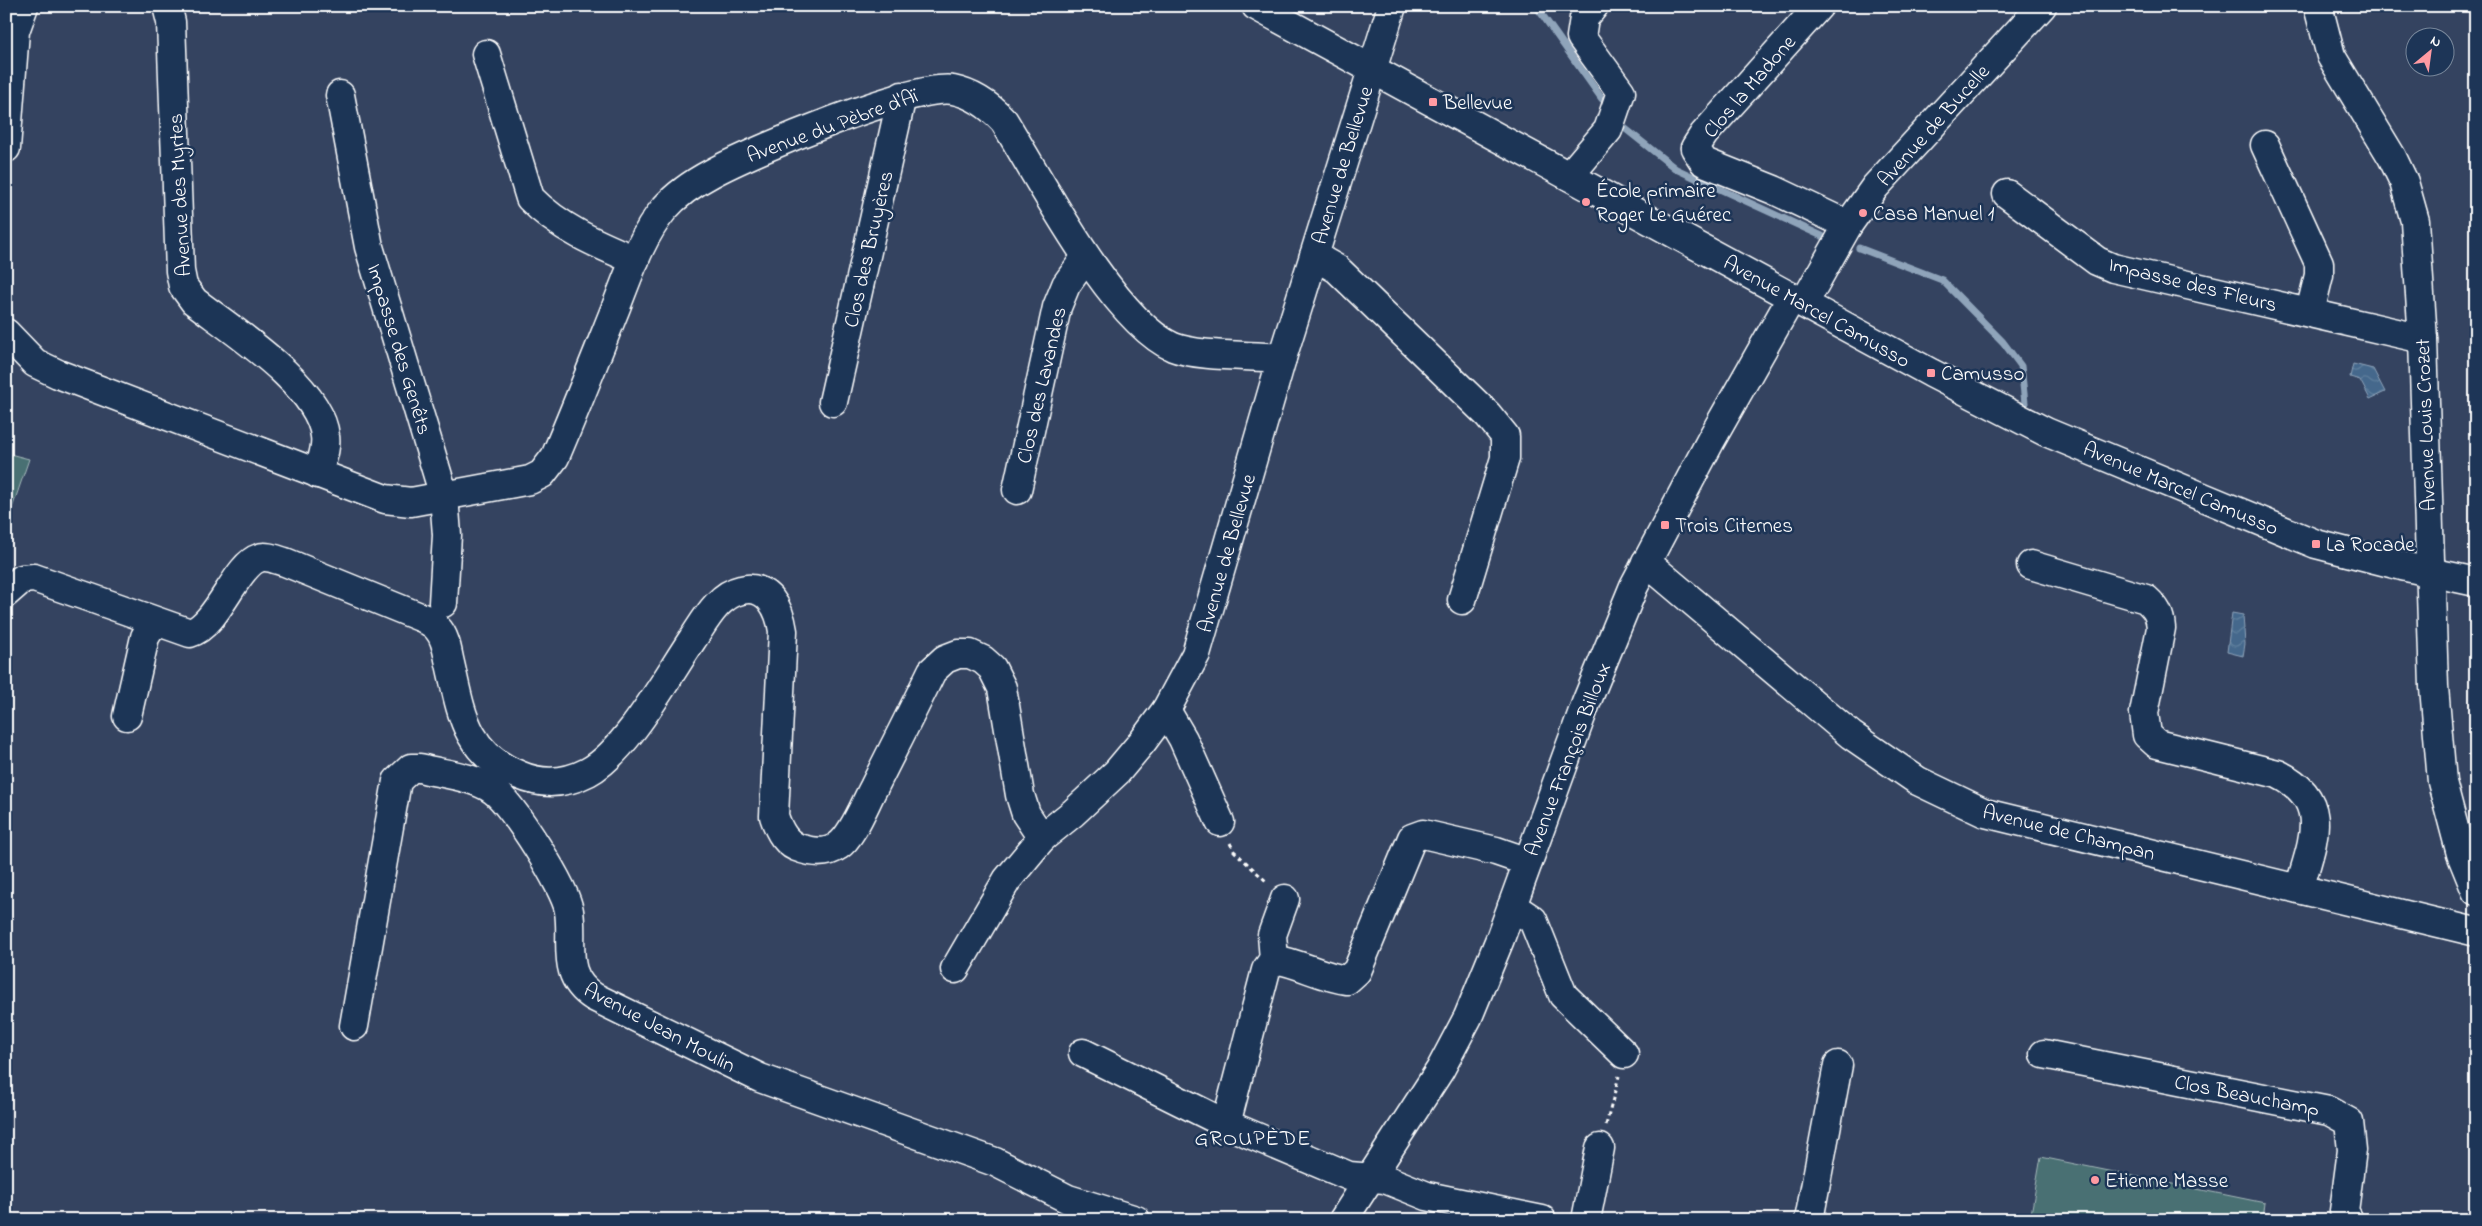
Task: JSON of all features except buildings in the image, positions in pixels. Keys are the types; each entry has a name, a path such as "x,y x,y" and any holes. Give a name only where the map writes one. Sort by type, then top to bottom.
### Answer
{"street":[{"path":"6,148 15,31 24,6"},
{"name":"Avenue des Myrtes","path":"167,6 171,22 180,271 183,286 194,300 290,377 306,394 321,421 325,436 318,474"},
{"name":"Avenue Marcel Camusso","path":"1256,6 1994,407 2046,432 2316,544 2431,573 2476,582"},
{"name":"Avenue de Bellevue","path":"955,969 999,890 1042,838 1073,813 1117,772 1166,710 1181,685 1203,634 1282,358 1371,68 1392,6"},
{"path":"1569,176 1608,130 1620,92 1581,37 1584,18 1594,6"},
{"name":"Clos la Madone","path":"1819,6 1704,134 1695,148 1704,162 1774,190 1848,225"},
{"name":"Avenue de Bucelle","path":"1798,300 1875,187 2042,6"},
{"name":"Avenue Louis Crozet","path":"2318,6 2331,56 2392,157 2404,182 2416,230 2423,339 2434,687 2442,782 2460,854 2476,891"},
{"path":"486,54 530,198 544,212 565,226 635,260"},
{"name":"Avenue du Pèbre d'Aï","path":"444,496 530,480 542,474 555,457 635,260 664,210 694,183 741,158 902,96 926,90 953,90 976,98 992,108 1004,121 1086,257 1127,310 1154,334 1172,346 1194,353 1282,358"},
{"name":"Impasse des Genêts","path":"340,95 369,247 444,496 447,535 443,603"},
{"name":"Clos des Bruyères","path":"833,402 902,96"},
{"path":"2265,145 2319,263 2319,275 2310,312"},
{"name":"Impasse des Fleurs","path":"2007,194 2097,261 2113,268 2423,339"},
{"path":"1314,256 1337,269 1488,415 1505,436 1505,458 1462,600"},
{"name":"Clos des Lavandes","path":"1017,490 1057,307 1066,285 1086,257"},
{"name":"Avenue François Billoux","path":"1343,1220 1440,1070 1468,1017 1512,906 1586,703 1631,594 1711,440 1798,300"},
{"path":"6,333 35,363 58,374 385,499 411,502 444,496"},
{"path":"6,593 22,579 34,578 190,633 197,632 203,627 247,567 258,558 268,557 285,562 425,619 437,627 446,645 464,721 470,735 485,755 505,770 532,781 553,783 571,780 588,772 602,762 628,734 713,610 732,592 744,589 758,590 770,597 778,608 783,631 774,816 778,830 788,842 798,848 814,853 825,852 839,845 857,820 932,672 945,659 958,654 970,654 983,660 999,680 1002,688 1020,795 1026,814 1042,838"},
{"name":"Avenue de Champan","path":"1646,562 1851,735 1918,782 1985,813 2476,932"},
{"path":"2031,565 2146,599 2155,606 2160,616 2161,628 2144,713 2144,726 2147,735 2157,744 2278,774 2293,782 2306,795 2314,810 2316,826 2299,889"},
{"path":"127,716 145,637 150,628 158,623"},
{"path":"1166,710 1183,739 1220,822"},
{"name":"Avenue Jean Moulin","path":"354,1026 398,781 411,768 420,768 491,788 501,796 514,812 565,895 569,913 570,958 574,974 577,983 594,997 760,1078 995,1162 1068,1199 1136,1220"},
{"path":"1274,959 1290,962 1331,978 1348,980 1357,971 1412,838 1423,834 1496,851 1528,862"},
{"path":"1226,1124 1266,970 1274,959 1272,935 1285,899"},
{"path":"1512,906 1533,920 1563,995 1624,1054"},
{"path":"1083,1053 1226,1124 1349,1176 1385,1179 1427,1196 1542,1220"},
{"name":"Clos Beauchamp","path":"2044,1054 2329,1111 2349,1122 2352,1150 2344,1211 2349,1220"},
{"path":"1809,1220 1838,1065"},
{"path":"1586,1220 1600,1148"}],"path":[{"path":"1220,822 1234,851 1285,899"},
{"path":"1600,1148 1624,1054"}],"green space":[{"path":"6,453 29,459 6,526"},
{"name":"Etienne Masse","path":"2041,1157 2265,1203 2263,1220 2030,1220"}],"water":[{"path":"2353,364 2373,369 2385,392 2370,399 2360,380 2350,377"},
{"path":"2232,613 2243,615 2245,644 2243,656 2227,652"}],"waterway":[{"path":"1536,6 1602,99"},
{"path":"1622,126 1676,169 1822,236"},
{"path":"1859,248 1942,280 2003,342 2021,366 2025,403"}],"place":[{"name":"Bellevue","path":"1433,102"},
{"name":"École primaire Roger Le Guérec","path":"1586,202"},
{"name":"Casa Manuel 1","path":"1863,213"},
{"name":"Camusso","path":"1931,373"},
{"name":"Trois Citernes","path":"1665,525"},
{"name":"La Rocade","path":"2316,544"},
{"name":"Etienne Masse","path":"2095,1180"}],"district":[{"name":"GROUPÈDE","path":"1253,1137"}]}
